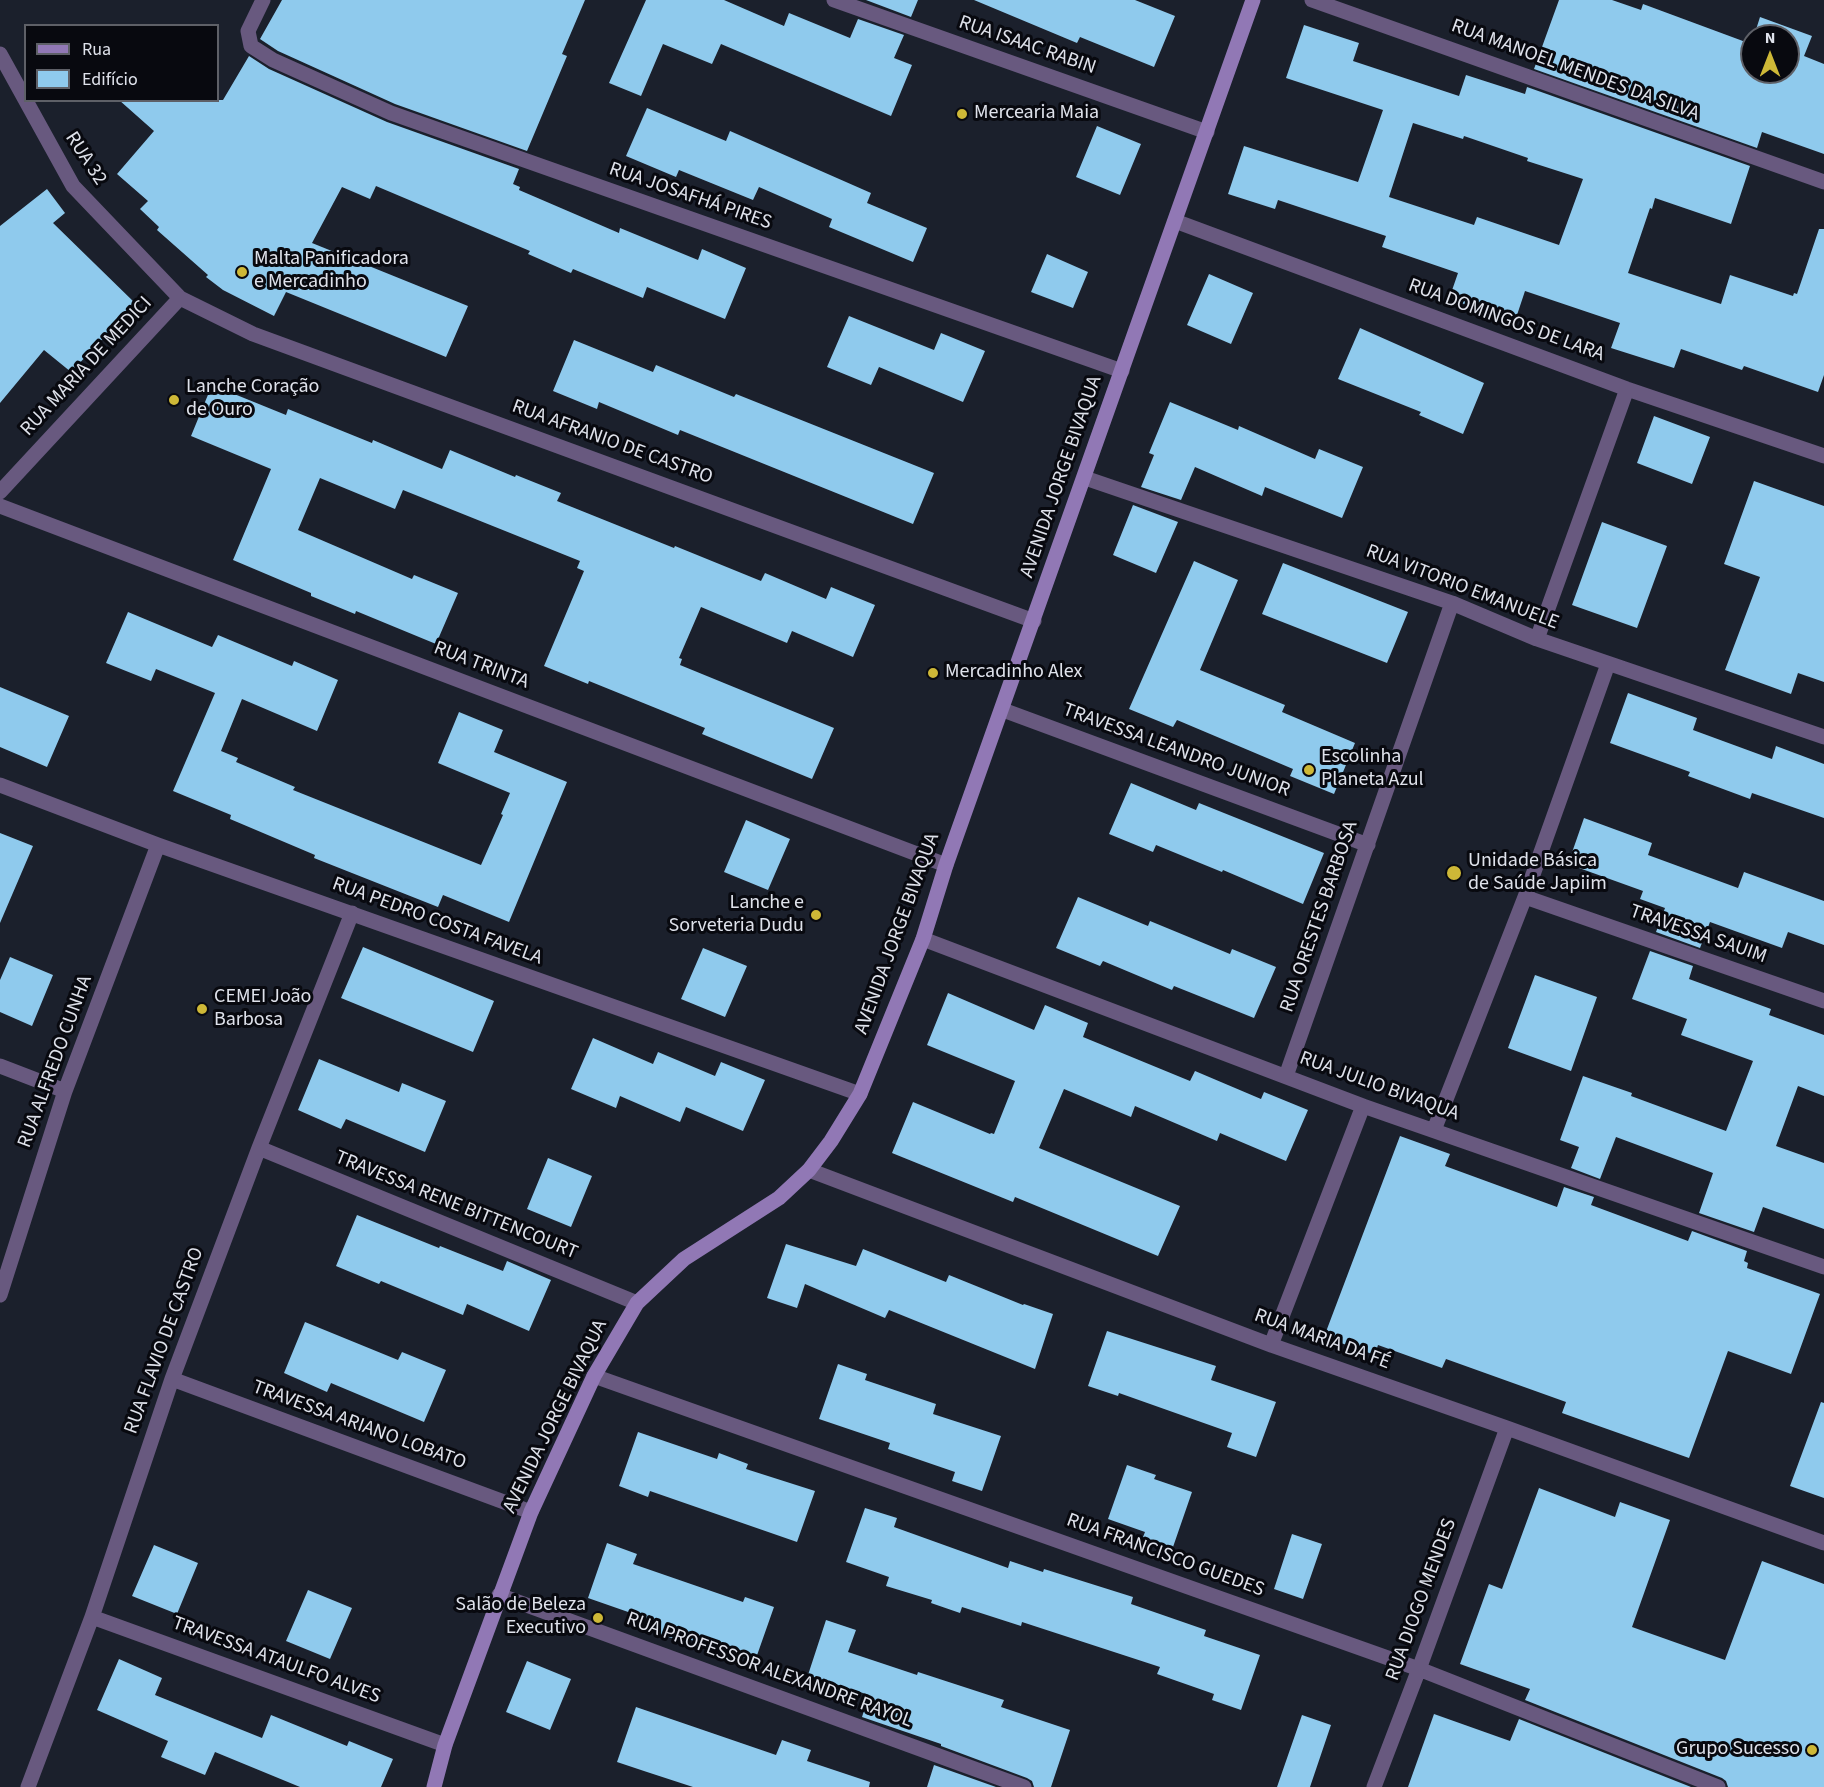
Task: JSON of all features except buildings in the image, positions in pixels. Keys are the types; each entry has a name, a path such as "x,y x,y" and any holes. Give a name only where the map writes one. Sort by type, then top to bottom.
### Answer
{"street":[{"name":"RUA JOSAFHÁ PIRES","path":"263,0 248,32 251,46 273,60 392,113 1122,371"},
{"name":"RUA ISAAC RABIN","path":"834,0 1207,132"},
{"name":"AVENIDA JORGE BIVAQUA","path":"434,1787 445,1745 531,1512 594,1376 637,1303 684,1259 779,1198 809,1170 831,1141 860,1094 923,939 946,865 1003,710 1253,0"},
{"name":"RUA MANOEL MENDES DA SILVA","path":"1312,0 1824,182"},
{"name":"RUA 32","path":"0,54 24,97"},
{"name":"RUA 32","path":"27,102 73,186 180,298"},
{"name":"RUA DOMINGOS DE LARA","path":"1175,221 1627,389 1824,456"},
{"name":"RUA MARIA DE MEDICI","path":"0,492 180,298"},
{"name":"RUA AFRANIO DE CASTRO","path":"180,298 253,334 1034,621"},
{"path":"1537,639 1627,389"},
{"name":"RUA VITORIO EMANUELE","path":"1085,478 1452,603 1537,639 1824,737"},
{"name":"RUA TRINTA","path":"0,506 946,865"},
{"name":"RUA ORESTES BARBOSA","path":"1286,1076 1452,603"},
{"path":"1434,1130 1525,897 1608,664"},
{"name":"TRAVESSA LEANDRO JUNIOR","path":"1003,710 1368,845"},
{"name":"RUA PEDRO COSTA FAVELA","path":"0,785 158,845 860,1094"},
{"name":"RUA ALFREDO CUNHA","path":"0,1294 65,1090 158,845"},
{"name":"TRAVESSA SAUIM","path":"1525,897 1824,1001"},
{"name":"RUA FLAVIO DE CASTRO","path":"28,1787 92,1617 172,1379 259,1148 352,913"},
{"name":"RUA JULIO BIVAQUA","path":"923,939 1363,1106 1824,1267"},
{"path":"0,1066 65,1090"},
{"path":"1271,1345 1363,1106"},
{"name":"TRAVESSA RENE BITTENCOURT","path":"259,1148 637,1303"},
{"name":"RUA MARIA DA FÉ","path":"809,1170 1271,1345 1824,1543"},
{"name":"RUA FRANCISCO GUEDES","path":"594,1376 1419,1669 1718,1787"},
{"name":"TRAVESSA ARIANO LOBATO","path":"172,1379 531,1512"},
{"name":"RUA DIOGO MENDES","path":"1374,1787 1507,1428"},
{"name":"RUA PROFESSOR ALEXANDRE RAYOL","path":"499,1595 1024,1787"},
{"name":"TRAVESSA ATAULFO ALVES","path":"92,1617 445,1745"}],"place":[{"name":"Mercearia Maia","path":"962,114"},
{"name":"Malta Panificadora e Mercadinho","path":"242,272"},
{"name":"Lanche Coração de Ouro","path":"174,400"},
{"name":"Mercadinho Alex","path":"933,673"},
{"name":"Escolinha Planeta Azul","path":"1309,770"},
{"name":"Unidade Básica de Saúde Japiim","path":"1454,873"},
{"name":"Lanche e Sorveteria Dudu","path":"816,915"},
{"name":"CEMEI João Barbosa","path":"202,1009"},
{"name":"Salão de Beleza Executivo","path":"598,1618"},
{"name":"Grupo Sucesso","path":"1812,1750"}]}
